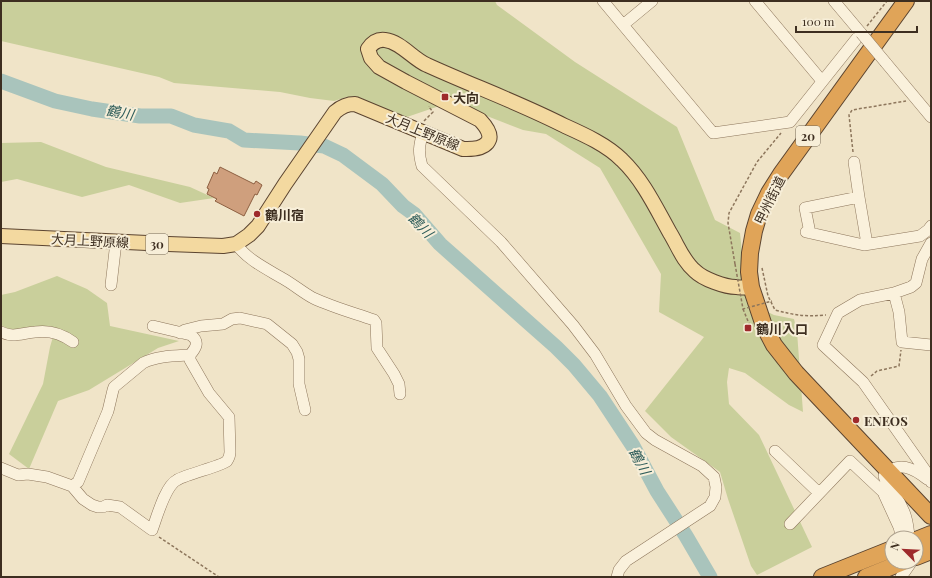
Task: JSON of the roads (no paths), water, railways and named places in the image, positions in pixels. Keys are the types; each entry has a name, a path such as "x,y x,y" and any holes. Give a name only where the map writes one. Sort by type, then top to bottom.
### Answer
{"highway":[{"name":"甲州街道","path":"906,1 781,174 769,193 759,214 754,231 750,253 749,272 764,326 774,345 796,373 931,516"},
{"path":"822,577 884,552"},
{"path":"866,577 885,570"}],"main road":[{"name":"大月上野原線","path":"1,236 223,246 236,244 249,235 258,226 335,112 340,107 347,104 355,104 463,149 484,147 488,142 490,134 486,126 480,120 379,67 370,58 368,49 372,44 378,40 386,40 424,64 547,117 577,131 614,152 623,160 641,183 689,266 696,272 716,282 736,288 752,286"}],"street":[{"path":"603,1 713,133 790,122 861,33"},
{"path":"623,25 652,1"},
{"path":"755,1 822,81"},
{"path":"834,1 931,117"},
{"path":"420,131 419,156 422,166 501,242 573,325 595,354 626,406 646,433 702,466 714,477 716,486 715,497 710,506 626,561 619,570 617,577"},
{"path":"854,162 867,244"},
{"path":"859,197 806,208 808,233 867,244 920,236 931,226"},
{"path":"111,285 116,242"},
{"path":"931,243 922,259 916,283 911,287 894,293 860,300 838,313 823,345 863,382 931,482"},
{"path":"236,244 242,253 285,279 302,292 315,299 374,320 376,323 377,348 399,384 400,394"},
{"path":"894,293 899,312 902,342 931,345"},
{"path":"180,333 185,330 202,326 223,324 232,319 240,318 267,324 292,344 297,352 299,359 298,384 305,410"},
{"path":"1,468 18,475 28,474 47,477 72,486 92,505 120,507 152,530 168,489 173,482 188,474 225,462 230,456 229,417 209,393 190,360 190,355 196,348 197,344 194,338 190,335 153,326"},
{"path":"1,332 16,336 36,332 53,333 64,336 73,342"},
{"path":"72,486 78,482 108,411 114,387 142,362 171,356 190,355"},
{"path":"776,451 819,493"},
{"path":"790,524 850,461 883,492 900,530"},
{"path":"908,530 905,513 898,498 885,482 884,476 888,471 895,468 908,468 920,473 931,482"}],"waterway":[{"name":"鶴川","path":"1,81 55,101 92,109 140,116 171,116 194,125 229,131 244,140 324,146 343,155 382,184 403,206 414,214 440,244 556,347 574,365 600,396 633,446 657,491 710,577"}],"place":[{"name":"大向","path":"445,97"},
{"name":"鶴川宿","path":"257,214"},
{"name":"鶴川入口","path":"748,328"},
{"name":"ENEOS","path":"856,420"}]}
